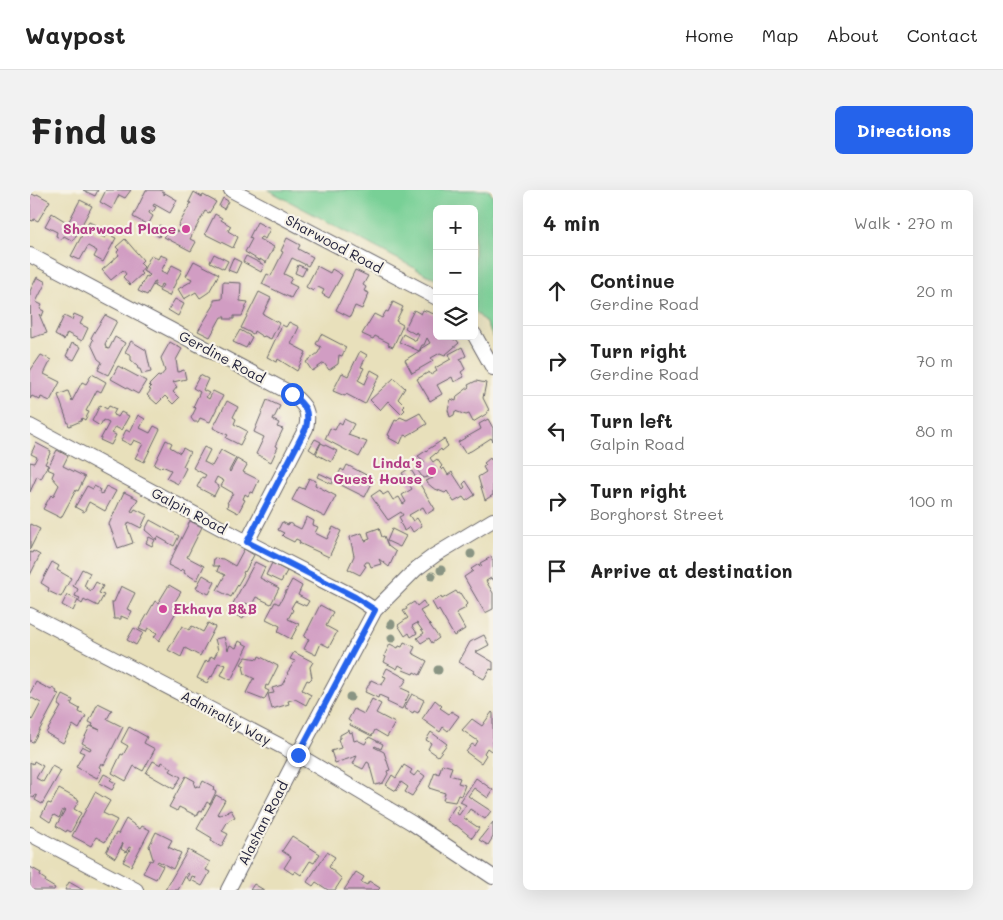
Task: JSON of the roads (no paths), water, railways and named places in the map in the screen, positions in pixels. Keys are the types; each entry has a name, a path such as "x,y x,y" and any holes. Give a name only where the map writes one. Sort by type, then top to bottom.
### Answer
{"street":[{"name":"Sharwood Road","path":"231,190 433,296"},
{"name":"Gerdine Road","path":"30,255 292,394 305,406 308,418 306,428 247,542"},
{"path":"477,340 493,368"},
{"name":"Galpin Road","path":"30,426 247,542 355,597 375,610"},
{"name":"Alashan Road","path":"228,890 375,610 416,568 493,520"},
{"name":"Admiralty Way","path":"30,615 298,755 412,823 493,876"},
{"path":"30,834 136,890"}],"place":[{"name":"Sharwood Place","path":"186,229"},
{"name":"Linda’s Guest House","path":"432,471"},
{"name":"Ekhaya B&B","path":"163,609"}]}
